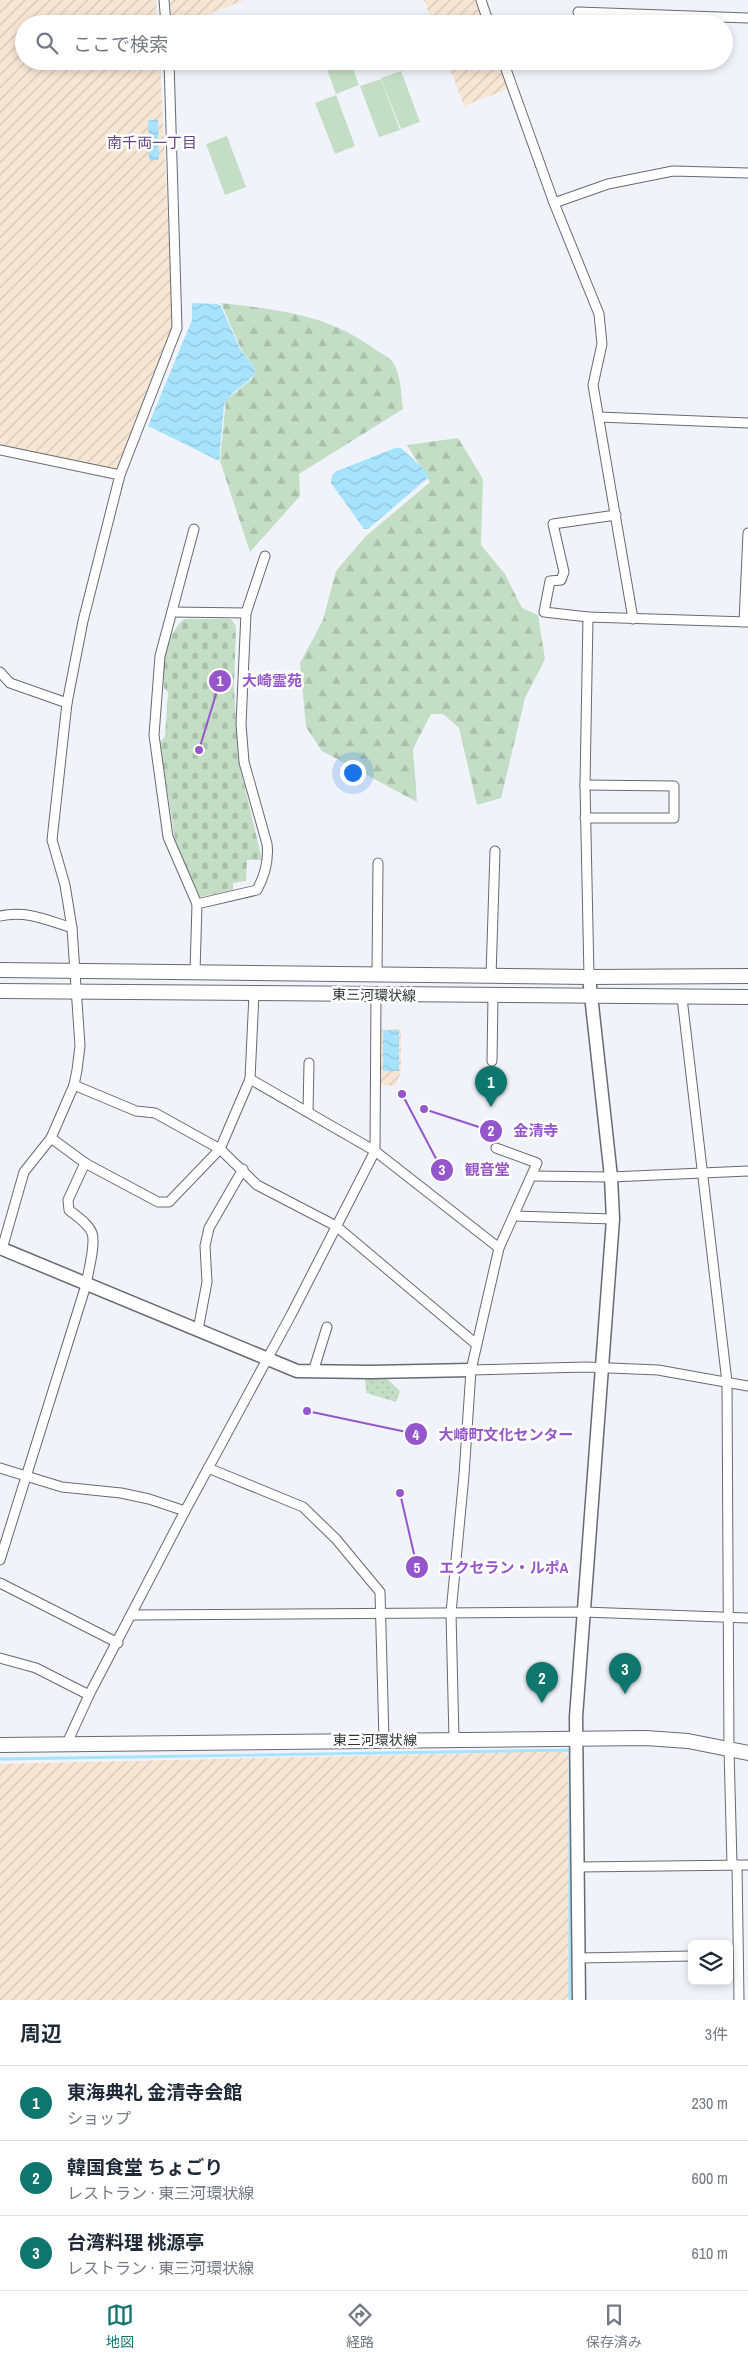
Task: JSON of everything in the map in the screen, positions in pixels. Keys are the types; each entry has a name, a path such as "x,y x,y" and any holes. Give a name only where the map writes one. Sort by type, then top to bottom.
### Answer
{"main road":[{"name":"東三河環状線","path":"0,970 589,977 748,976"},
{"name":"東三河環状線","path":"0,991 682,998 748,997"},
{"name":"東三河環状線","path":"0,1745 646,1738 688,1741 748,1753"}],"street":[{"path":"164,0 165,15"},
{"path":"481,0 486,15"},
{"path":"578,12 663,15"},
{"path":"733,17 748,18"},
{"path":"169,70 177,328 120,475 83,621 67,703 52,840 65,885 72,928 80,1046 74,1085 51,1138 24,1172 1,1249 297,1371 603,1368 658,1370 748,1386"},
{"path":"506,70 554,203 599,314 602,344 593,385 633,619"},
{"path":"554,203 608,184 672,171 748,173"},
{"path":"599,417 748,423"},
{"path":"0,450 120,475"},
{"path":"616,515 553,524 564,572 561,580 550,581 544,612 588,617 746,622 748,533"},
{"path":"194,529 160,656 154,735 168,837 197,904 195,972"},
{"path":"197,904 257,890 263,877 268,853 244,762 241,724 246,613 265,556"},
{"path":"172,612 246,613"},
{"path":"578,2000 576,1717 613,1219 611,1177 589,977 585,818 588,617"},
{"path":"0,672 10,683 67,703"},
{"path":"585,785 674,786 674,818 585,818"},
{"path":"491,976 495,850"},
{"path":"377,974 378,863"},
{"path":"0,916 20,913 33,915 72,928"},
{"path":"51,1138 85,1163 158,1202 169,1202 220,1150 250,1079 254,994"},
{"path":"67,1743 89,1696 118,1644 185,1511 291,1315 375,1151 376,995"},
{"path":"492,1060 493,996"},
{"path":"682,998 727,1382 729,1749 735,1864 734,1956 739,2000"},
{"path":"308,1112 309,1063"},
{"path":"250,1079 375,1151 499,1248"},
{"path":"74,1085 136,1111 155,1114 220,1150 243,1169 257,1185 336,1226 476,1344"},
{"path":"454,1740 451,1613 464,1475 471,1370 499,1248 537,1163 496,1148"},
{"path":"0,1560 4,1536 28,1476 86,1285 92,1232 69,1210 68,1200 85,1163"},
{"path":"198,1330 207,1282 205,1246 209,1228 243,1169"},
{"path":"532,1176 611,1177 748,1171"},
{"path":"514,1216 613,1219"},
{"path":"313,1372 327,1327"},
{"path":"0,1468 62,1486 149,1499 185,1511"},
{"path":"208,1468 303,1508 336,1538 380,1592 384,1740"},
{"path":"0,1583 118,1644"},
{"path":"132,1615 380,1615 584,1612 748,1618"},
{"path":"0,1658 36,1668 89,1696"},
{"path":"578,1867 748,1865"},
{"path":"579,1958 688,1956"}],"shaded area":[{"path":"0,0 156,0 157,15 15,15 15,70 160,70 173,319 172,330 118,471 0,446"},
{"path":"170,0 245,0 206,15 171,15"},
{"path":"424,0 475,0 481,15 430,15"},
{"path":"450,70 501,70 508,89 464,106"},
{"path":"401,1029 401,1072 395,1086 380,1085 380,1030"},
{"path":"564,1751 568,1755 571,1995 566,2000 0,2000 0,1764"}],"green space":[{"path":"327,70 353,70 359,85 336,94"},
{"path":"401,71 420,122 401,129 381,78"},
{"path":"381,79 400,130 379,137 360,86"},
{"path":"336,95 355,146 335,154 315,103"},
{"path":"227,136 246,187 225,195 206,144"},
{"path":"221,303 283,311 321,321 358,338 386,356 394,364 398,374 403,409 299,474 300,496 250,552 220,461 226,400 252,379 255,372 254,367 241,349"},
{"path":"458,438 483,479 481,545 505,574 522,608 538,615 545,659 525,698 501,798 477,805 459,728 443,714 431,714 413,749 417,802 322,751 306,727 300,663 323,620 336,571 365,537 430,482 407,445"},
{"path":"184,619 231,619 236,626 234,687 238,758 262,860 247,860 246,881 233,883 233,890 200,897 175,840 160,743 165,736 168,692 164,688 166,651 172,634"},
{"path":"365,1378 386,1378 400,1391 396,1402 366,1393"}],"water":[{"path":"148,120 158,120 159,160 149,160"},
{"path":"192,303 217,304 221,306 240,349 254,367 255,373 252,378 230,396 224,406 219,461 148,426 192,320"},
{"path":"395,448 401,448 427,472 429,477 368,529 364,529 331,483 332,475 337,471"},
{"path":"383,1030 399,1030 399,1071 383,1071"}],"waterway":[{"path":"0,1759 570,1750 570,2000"}],"place":[{"name":"大崎霊苑","path":"199,750"},
{"name":"観音堂","path":"402,1094"},
{"name":"東海典礼 金清寺会館","path":"491,1107"},
{"name":"金清寺","path":"424,1109"},
{"name":"大崎町文化センター","path":"307,1411"},
{"name":"エクセラン・ルポA","path":"400,1493"},
{"name":"台湾料理 桃源亭","path":"625,1694"},
{"name":"韓国食堂 ちょごり","path":"542,1703"}],"district":[{"name":"南千両一丁目","path":"152,143"}]}
